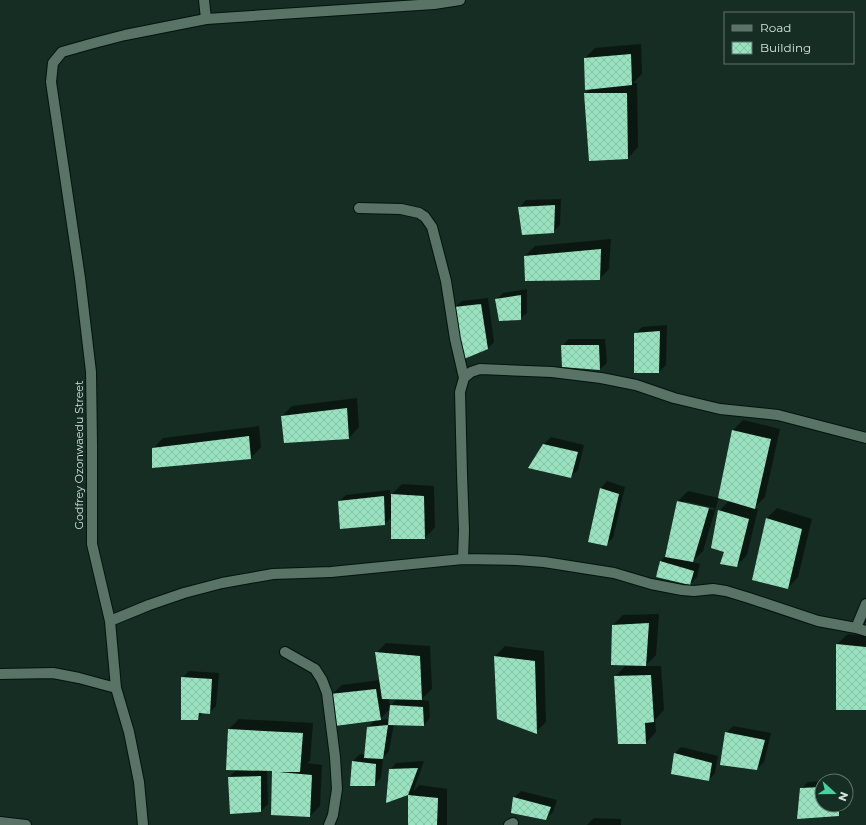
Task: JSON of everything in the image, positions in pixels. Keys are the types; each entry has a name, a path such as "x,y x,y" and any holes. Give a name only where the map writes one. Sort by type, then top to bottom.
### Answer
{"street":[{"path":"204,0 206,19"},
{"name":"Godfrey Ozonwaedu Street","path":"143,825 139,782 129,732 116,688 110,621 92,544 91,372 80,278 51,82 53,63 62,52 125,35 206,19 434,4 460,0"},
{"path":"359,208 401,209 419,213 432,226 446,281 455,339 464,378 460,392 464,530 463,559"},
{"path":"464,378 471,372 480,369 552,372 601,378 636,385 674,398 720,409 778,415 866,438"},
{"path":"110,621 184,593 229,581 273,574 331,572 463,559 544,562 614,573 651,584 682,590 694,591 713,589 726,591 818,621 861,629 866,604"},
{"path":"285,652 315,669 322,680 327,693 335,757 337,789 333,815 329,825"},
{"path":"0,674 53,673 116,688"},
{"path":"0,822 26,825"}],"building":[{"path":"631,54 632,85 585,90 584,58"},
{"path":"584,93 627,93 628,159 589,161"},
{"path":"555,205 554,233 522,235 518,207"},
{"path":"601,249 600,280 525,281 524,256"},
{"path":"521,295 521,320 499,321 495,299"},
{"path":"481,304 488,349 464,359 454,307"},
{"path":"660,331 659,373 634,373 634,333"},
{"path":"561,345 599,345 600,370 562,367"},
{"path":"347,408 349,439 284,443 281,416"},
{"path":"732,430 771,439 755,509 718,498"},
{"path":"249,436 251,459 152,468 152,448"},
{"path":"543,444 578,452 571,478 528,468"},
{"path":"600,488 619,494 607,546 588,542"},
{"path":"391,494 424,496 425,539 391,539"},
{"path":"384,496 385,525 340,529 338,501"},
{"path":"677,501 709,508 693,562 665,557"},
{"path":"718,510 749,519 737,567 720,564 724,552 711,548"},
{"path":"766,518 802,529 788,589 752,580"},
{"path":"660,561 694,571 690,585 656,577"},
{"path":"649,623 646,666 611,665 612,625"},
{"path":"836,644 866,647 866,710 836,710"},
{"path":"375,652 420,656 422,700 382,699"},
{"path":"494,656 535,661 537,734 497,719"},
{"path":"651,675 654,722 645,723 646,744 618,744 614,676"},
{"path":"181,677 212,679 210,714 199,713 198,720 181,720"},
{"path":"376,689 381,720 335,726 330,694"},
{"path":"390,705 423,707 424,726 388,725"},
{"path":"388,725 383,759 364,758 367,727"},
{"path":"228,729 303,733 300,772 278,772 312,775 310,817 271,815 272,771 226,770"},
{"path":"725,732 765,740 757,770 720,765"},
{"path":"674,753 712,763 709,781 671,774"},
{"path":"352,761 376,764 375,786 350,786"},
{"path":"418,768 408,795 386,803 389,769"},
{"path":"261,776 261,812 230,814 228,777"},
{"path":"814,787 814,813 839,813 839,816 797,819 800,788"},
{"path":"408,795 438,798 437,825 408,825"},
{"path":"513,797 551,807 546,820 511,813"}]}
